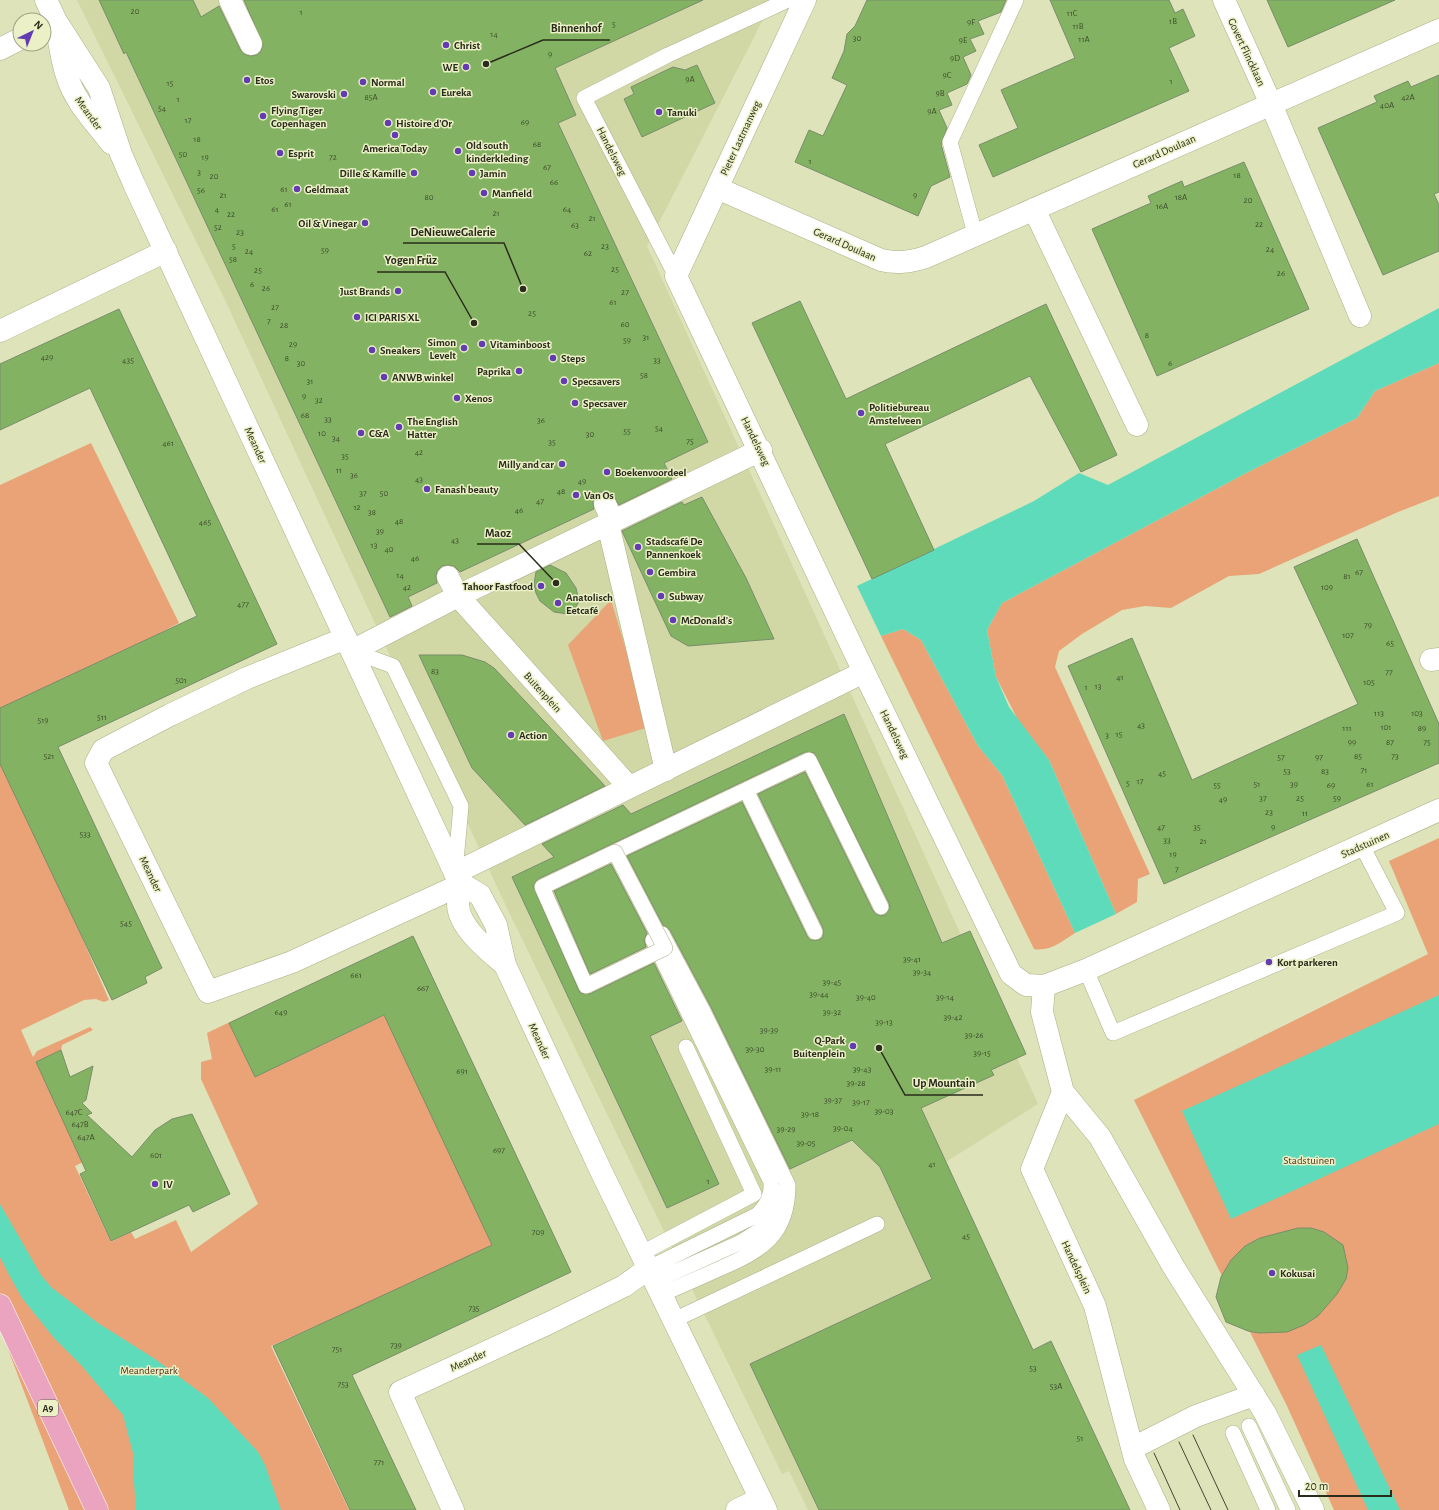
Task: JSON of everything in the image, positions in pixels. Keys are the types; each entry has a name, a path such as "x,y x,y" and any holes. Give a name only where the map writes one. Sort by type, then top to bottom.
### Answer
{"highway":[{"name":"A9","path":"0,1305 97,1510"}],"street":[{"name":"Meander","path":"46,0 48,12"},
{"path":"230,0 251,44"},
{"name":"Pieter Lastmanweg","path":"676,276 805,0"},
{"name":"Govert Flincklaan","path":"1224,0 1271,104"},
{"name":"Meander","path":"52,30 66,75 79,103 121,154 458,878 458,906 464,922 473,936 505,965 601,1171 763,1504 737,1510"},
{"name":"Gerard Doulaan","path":"717,188 881,260 893,263 915,260 1439,30"},
{"path":"0,49 12,43"},
{"path":"1271,104 1360,316"},
{"path":"1034,209 1137,425"},
{"path":"0,331 166,251"},
{"name":"Handelsweg","path":"676,276 761,450 864,672 1011,974 1035,986"},
{"path":"349,644 458,596 609,517 761,450"},
{"path":"609,517 666,770"},
{"name":"Buitenplein","path":"448,577 458,596 628,787"},
{"name":"Meander","path":"349,644 246,678 103,750 96,763 208,992 292,962 458,878"},
{"path":"458,878 628,787 666,770 864,672"},
{"name":"Stadstuinen","path":"1035,986 1086,970 1439,810"},
{"path":"1035,986 1063,1092 1100,1137 1173,1266 1265,1413 1313,1510"},
{"name":"Handelsplein","path":"1063,1092 1032,1169 1095,1306 1135,1459 1159,1510"},
{"name":"Meander","path":"453,1510 400,1392 652,1274"},
{"path":"1133,1448 1160,1440 1254,1395"}],"lane":[{"name":"Handelsweg","path":"676,276 584,98 668,55 788,0"},
{"path":"975,234 950,142 1016,0"},
{"name":"Meander","path":"349,644 393,666 461,806 458,878"},
{"path":"664,948 586,986 542,887 809,760 881,907"},
{"path":"746,790 815,932"},
{"path":"1086,970 1113,1033 1397,913 1362,846"},
{"path":"615,852 721,1058"},
{"path":"639,891 703,1011 782,1169 788,1185 788,1200 785,1215 771,1239 762,1247 747,1256 652,1274 757,1215 765,1208 770,1198 772,1186 630,894 639,891"},
{"path":"652,1274 754,1194 686,1046"},
{"path":"674,1320 877,1224"},
{"path":"1249,1426 1288,1510"},
{"path":"1232,1434 1268,1510"}],"shaded area":[{"path":"77,0 773,0 647,246 1038,1104 941,1165 1029,1355 1120,1510 808,1510 789,1471 782,1474 506,906 226,302"}],"green space":[{"path":"1439,363 1439,496 1398,512 1259,574 1229,576 1171,608 1145,606 1122,610 1082,634 1059,651 1055,667 1150,874 1138,879 1137,902 1116,914 1049,760 1019,722 996,677 987,630 1002,603 1248,472 1357,418 1375,391"},
{"path":"91,443 179,623 0,716 0,485"},
{"path":"611,600 649,727 603,741 568,645"},
{"path":"903,629 921,640 978,746 1002,775 1075,933 1056,945 1040,950 1034,949 881,636"},
{"name":"Meanderpark","path":"0,748 109,1000 104,1002 96,999 84,1000 21,1030 33,1057 37,1051 90,1027 93,1030 62,1045 61,1050 36,1062 83,1162 75,1166 111,1242 131,1232 135,1239 176,1220 191,1252 258,1204 201,1079 201,1062 212,1059 207,1033 230,1022 255,1077 385,1015 498,1245 271,1346 349,1510 69,1510 0,1328"},
{"name":"Stadstuinen","path":"1439,838 1439,1510 1334,1510 1287,1406 1134,1100 1428,954 1389,861"}],"water":[{"path":"1439,308 1439,363 1375,391 1357,418 1248,472 1002,603 987,630 996,677 1009,707 1049,760 1116,914 1075,933 1002,775 978,746 921,640 903,629 881,636 857,586 1034,501 1079,473 1108,485"},
{"path":"1439,995 1439,1124 1231,1219 1182,1111"},
{"path":"0,1204 41,1275 51,1287 98,1323 155,1359 208,1398 258,1452 265,1465 281,1510 136,1510 133,1453 123,1415 81,1365 54,1338 22,1298 0,1257"},
{"path":"1321,1345 1400,1510 1368,1510 1297,1355"}],"building":[{"path":"99,0 193,0 201,17 219,6 240,49 244,54 250,56 257,55 261,51 263,45 244,0 703,0 555,68 576,115 558,123 708,442 664,463 672,479 619,505 612,494 600,492 595,496 593,502 594,509 460,572 454,566 442,566 437,571 437,583 408,597 412,606 390,617 126,52 124,54"},
{"path":"867,0 1006,0 1001,12 978,21 984,34 970,39 976,51 963,57 971,75 967,84 947,93 952,105 939,110 947,128 941,144 950,177 931,186 918,216 795,162 809,130 823,136 847,85 832,78 844,51 847,34 855,26"},
{"path":"1050,0 1169,0 1175,13 1183,9 1195,36 1169,48 1189,91 993,177 979,145 1018,128 1001,90 1075,58"},
{"path":"1267,0 1395,0 1288,47"},
{"path":"697,65 715,103 642,137 624,99 634,94 631,87 673,67 685,70"},
{"path":"1439,75 1439,192 1434,194 1439,205 1439,251 1383,275 1318,128 1377,102 1374,96 1408,81 1411,87"},
{"path":"1244,162 1309,309 1157,376 1092,229 1151,203 1148,196 1182,181 1184,187"},
{"path":"800,301 846,399 1046,304 1117,455 1081,472 1030,376 885,444 934,550 872,579 752,323"},
{"path":"119,309 277,644 58,747 162,968 145,977 147,983 112,1000 0,764 0,708 197,616 90,388 0,430 0,364"},
{"path":"702,497 746,578 774,639 688,646 671,636 622,531 682,502 684,505"},
{"path":"1357,539 1439,724 1439,763 1164,884 1068,666 1132,638 1192,780 1358,704 1294,567"},
{"path":"550,565 566,573 576,588 579,601 575,609 568,614 554,612 540,601 536,593 534,584 536,572"},
{"path":"419,655 462,655 485,662 494,668 605,786 525,825 472,768"},
{"path":"844,714 942,943 970,931 1026,1054 991,1070 994,1075 921,1108 1033,1350 1051,1341 1130,1510 819,1510 750,1364 932,1279 880,1167 852,1140 790,1169 711,1007 670,930 663,925 627,856 742,802 807,936 810,940 819,940 823,937 823,928 758,794 805,772 873,911 880,916 885,915 890,908 889,903 814,753 805,752 538,879 533,886 580,993 590,994 654,963 682,1021 650,1036 719,1184 667,1208 512,877 554,857 542,844 623,805 631,814"},
{"path":"611,864 647,933 644,940 646,947 590,974 554,891"},
{"path":"413,936 571,1272 352,1375 416,1510 350,1510 273,1346 492,1245 384,1015 255,1077 229,1023"},
{"name":"IV","path":"61,1050 70,1077 93,1066 86,1100 82,1103 92,1113 87,1115 132,1157 155,1130 172,1119 192,1114 230,1194 193,1212 189,1205 111,1241 80,1174 86,1171 36,1062"},
{"path":"1298,1228 1311,1228 1324,1232 1343,1245 1348,1268 1346,1279 1337,1294 1318,1316 1304,1325 1287,1332 1259,1333 1248,1331 1226,1322 1216,1297 1221,1277 1231,1260 1245,1246 1260,1238"}],"tram line":[{"path":"1193,1435 1228,1510"},
{"path":"1179,1442 1211,1510"},
{"path":"1154,1453 1180,1510"}],"place":[{"name":"Christ","path":"446,45"},
{"name":"Binnenhof","path":"486,64"},
{"name":"WE","path":"466,67"},
{"name":"Etos","path":"247,80"},
{"name":"Normal","path":"363,82"},
{"name":"Eureka","path":"433,92"},
{"name":"Swarovski","path":"344,94"},
{"name":"Tanuki","path":"659,112"},
{"name":"Flying Tiger Copenhagen","path":"263,116"},
{"name":"Histoire d'Or","path":"388,123"},
{"name":"America Today","path":"395,135"},
{"name":"Old south kinderkleding","path":"458,151"},
{"name":"Esprit","path":"280,153"},
{"name":"Dille & Kamille","path":"414,173"},
{"name":"Jamin","path":"472,173"},
{"name":"Geldmaat","path":"297,189"},
{"name":"Manfield","path":"484,193"},
{"name":"Oil & Vinegar","path":"365,223"},
{"name":"DeNieuweGalerie","path":"523,289"},
{"name":"Just Brands","path":"398,291"},
{"name":"ICI PARIS XL","path":"357,317"},
{"name":"Yogen Früz","path":"474,323"},
{"name":"Vitaminboost","path":"482,344"},
{"name":"Simon Levelt","path":"464,348"},
{"name":"Sneakers","path":"372,350"},
{"name":"Steps","path":"553,358"},
{"name":"Paprika","path":"519,371"},
{"name":"ANWB winkel","path":"384,377"},
{"name":"Specsavers","path":"564,381"},
{"name":"Xenos","path":"457,398"},
{"name":"Specsaver","path":"575,403"},
{"name":"Politiebureau Amstelveen","path":"861,413"},
{"name":"The English Hatter","path":"399,427"},
{"name":"C&A","path":"361,433"},
{"name":"Milly and car","path":"562,464"},
{"name":"Boekenvoordeel","path":"607,472"},
{"name":"Fanash beauty","path":"427,489"},
{"name":"Van Os","path":"576,495"},
{"name":"Stadscafé De Pannenkoek","path":"638,547"},
{"name":"Gembira","path":"650,572"},
{"name":"Maoz","path":"556,583"},
{"name":"Tahoor Fastfood","path":"541,586"},
{"name":"Subway","path":"661,596"},
{"name":"Anatolisch Eetcafé","path":"558,603"},
{"name":"McDonald's","path":"673,620"},
{"name":"Action","path":"511,735"},
{"name":"Kort parkeren","path":"1269,962"},
{"name":"Q-Park Buitenplein","path":"853,1046"},
{"name":"Up Mountain","path":"879,1048"},
{"name":"IV","path":"155,1184"},
{"name":"Kokusai","path":"1272,1273"}]}
